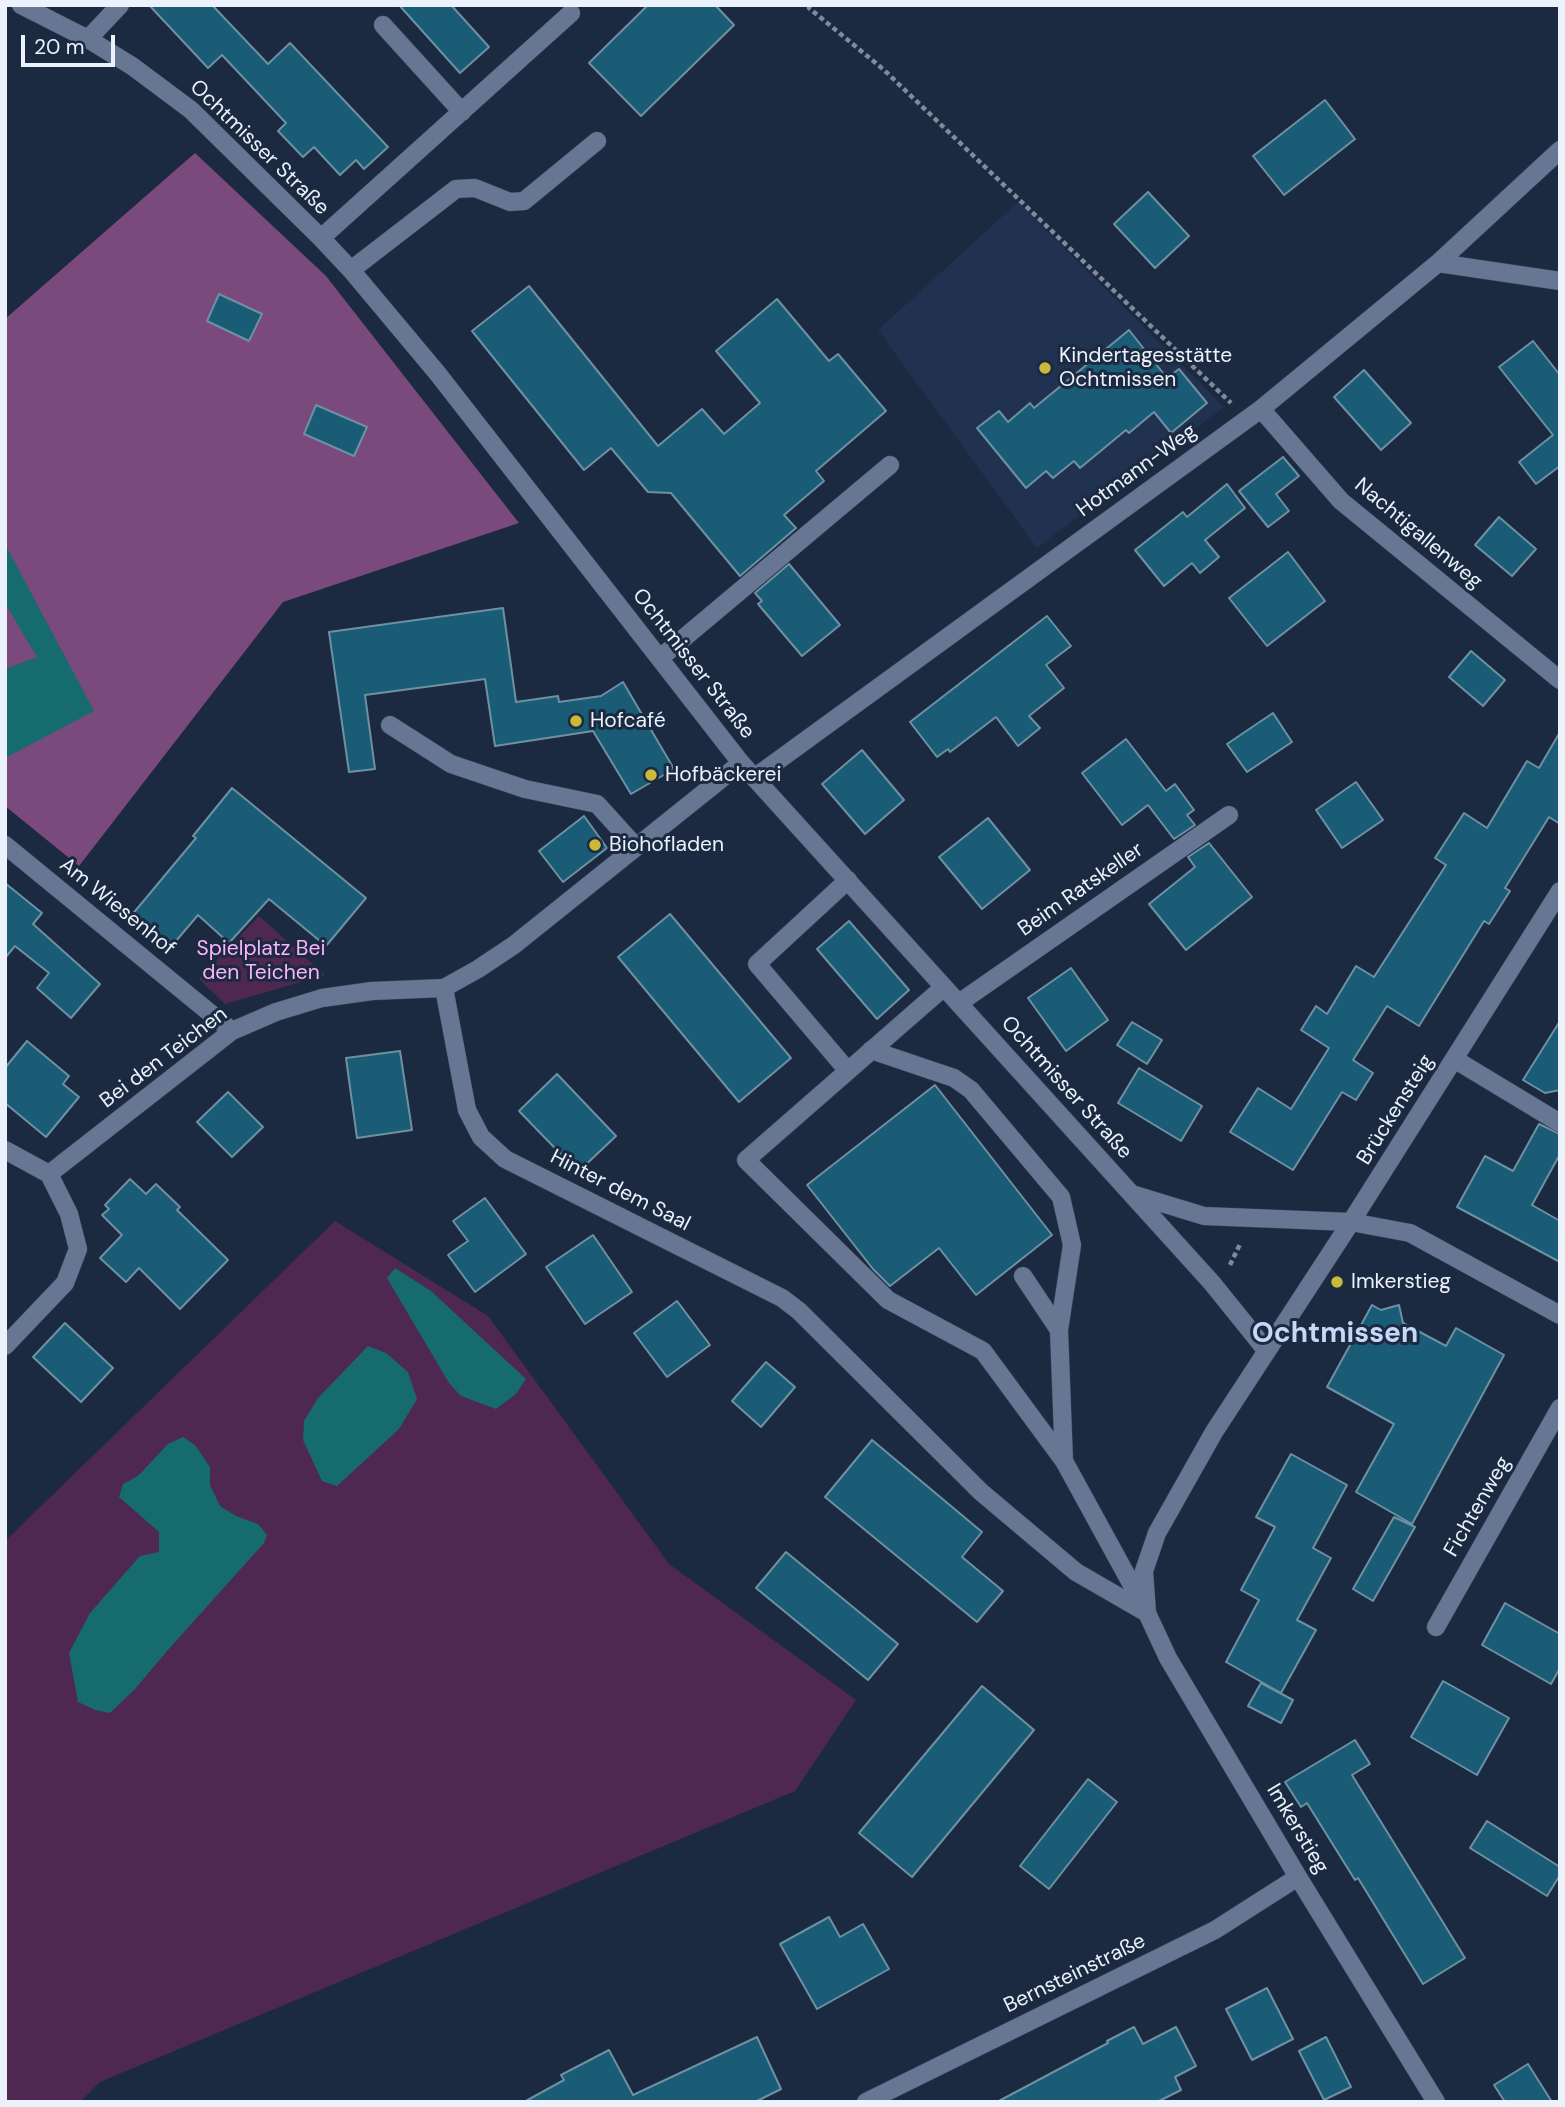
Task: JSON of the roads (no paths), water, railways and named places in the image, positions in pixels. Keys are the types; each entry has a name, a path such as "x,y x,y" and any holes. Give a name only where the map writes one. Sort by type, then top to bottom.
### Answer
{"street":[{"name":"Ochtmisser Straße","path":"21,5 88,39 132,66 191,110 351,270 438,374 741,764 1212,1283 1266,1350"},
{"path":"88,39 120,5"},
{"name":"Ochtmisser Straße","path":"321,238 571,13"},
{"path":"383,26 462,112"},
{"path":"351,270 456,189 475,188 510,202 524,201 597,141"},
{"name":"Hotmann-Weg","path":"754,778 1253,414 1438,263 1560,150"},
{"path":"1438,263 1560,281"},
{"name":"Nachtigallenweg","path":"1253,414 1341,501 1560,680"},
{"path":"660,658 891,465"},
{"path":"390,724 451,764 525,789 597,804 636,847"},
{"path":"443,988 478,969 514,944 741,764"},
{"name":"Beim Ratskeller","path":"959,1003 1229,815"},
{"name":"Am Wiesenhof","path":"5,845 232,1031"},
{"path":"848,880 757,964 848,1071"},
{"name":"Brückensteig","path":"1266,1350 1351,1222 1560,891"},
{"path":"944,987 746,1160 888,1300 983,1351 1064,1461 1147,1614"},
{"name":"Bei den Teichen","path":"49,1174 232,1031 276,1012 322,998 372,990 443,988"},
{"name":"Hinter dem Saal","path":"443,988 467,1110 481,1137 505,1159 782,1298 799,1311 981,1492 1076,1572 1147,1614"},
{"path":"871,1050 954,1078 971,1090 1061,1196 1072,1245 1059,1330 1064,1461"},
{"path":"1454,1059 1560,1123"},
{"path":"5,1150 49,1174 69,1214 78,1250 65,1283 5,1346"},
{"path":"1132,1194 1204,1216 1351,1222 1410,1233 1560,1315"},
{"path":"1023,1276 1059,1330"},
{"name":"Imkerstieg","path":"1266,1350 1214,1432 1157,1533 1144,1571 1147,1614 1168,1658 1436,2102"},
{"name":"Fichtenweg","path":"1436,1627 1560,1408"},
{"name":"Bernsteinstraße","path":"866,2102 1215,1930 1298,1877"}],"place":[{"name":"Kindertagesstätte Ochtmissen","path":"1045,368"},
{"name":"Hofcafé","path":"576,721"},
{"name":"Hofbäckerei","path":"651,775"},
{"name":"Biohofladen","path":"595,845"},
{"name":"Imkerstieg","path":"1337,1282"}],"district":[{"name":"Ochtmissen","path":"1335,1335"}],"park label":[{"name":"Spielplatz Bei den Teichen","path":"261,961"}]}
